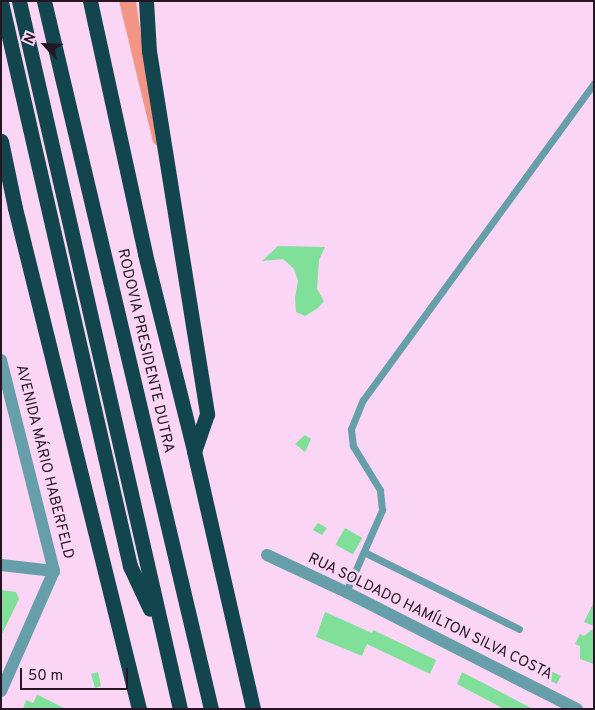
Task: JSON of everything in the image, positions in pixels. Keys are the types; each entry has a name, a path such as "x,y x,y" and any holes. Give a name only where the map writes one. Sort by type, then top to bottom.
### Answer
{"highway":[{"path":"19,1 180,709"},
{"name":"RODOVIA PRESIDENTE DUTRA","path":"44,1 211,709"},
{"name":"RODOVIA PRESIDENTE DUTRA","path":"90,1 145,254 194,450 253,709"},
{"path":"146,1 149,51 207,414 194,450"},
{"path":"1,2 130,566 163,638"},
{"path":"1,141 15,208 118,617 139,709"},
{"path":"1,175 15,208"}],"street":[{"name":"AVENIDA MÁRIO HABERFELD","path":"1,360 54,571"},
{"name":"RUA SOLDADO HAMÍLTON SILVA COSTA","path":"267,556 346,592 577,709"},
{"path":"1,565 54,571 1,690"}],"lane":[{"path":"346,592 382,510 380,490 353,446 351,429 364,400 594,83"},
{"path":"364,552 519,629"}],"shaded area":[{"path":"119,1 136,1 157,146 153,142"}],"building":[{"path":"278,246 325,247 319,260 317,289 324,301 318,308 305,316 296,312 295,298 298,281 294,269 283,259 262,261"},
{"path":"305,435 311,439 305,452 295,444"},
{"path":"318,523 327,528 322,535 313,530"},
{"path":"345,528 362,538 353,554 336,544"},
{"path":"1,590 16,592 19,599 1,636"},
{"path":"594,602 594,626 584,622"},
{"path":"325,612 372,633 373,630 436,660 430,674 367,644 362,656 316,637"},
{"path":"594,628 594,664 580,659 580,646 575,644 580,634 584,636"},
{"path":"551,671 561,676 557,684 547,679"},
{"path":"98,672 101,686 95,688 91,674"},
{"path":"462,672 533,709 504,709 457,684"},
{"path":"37,695 66,709 23,709 26,700 33,703"}]}
